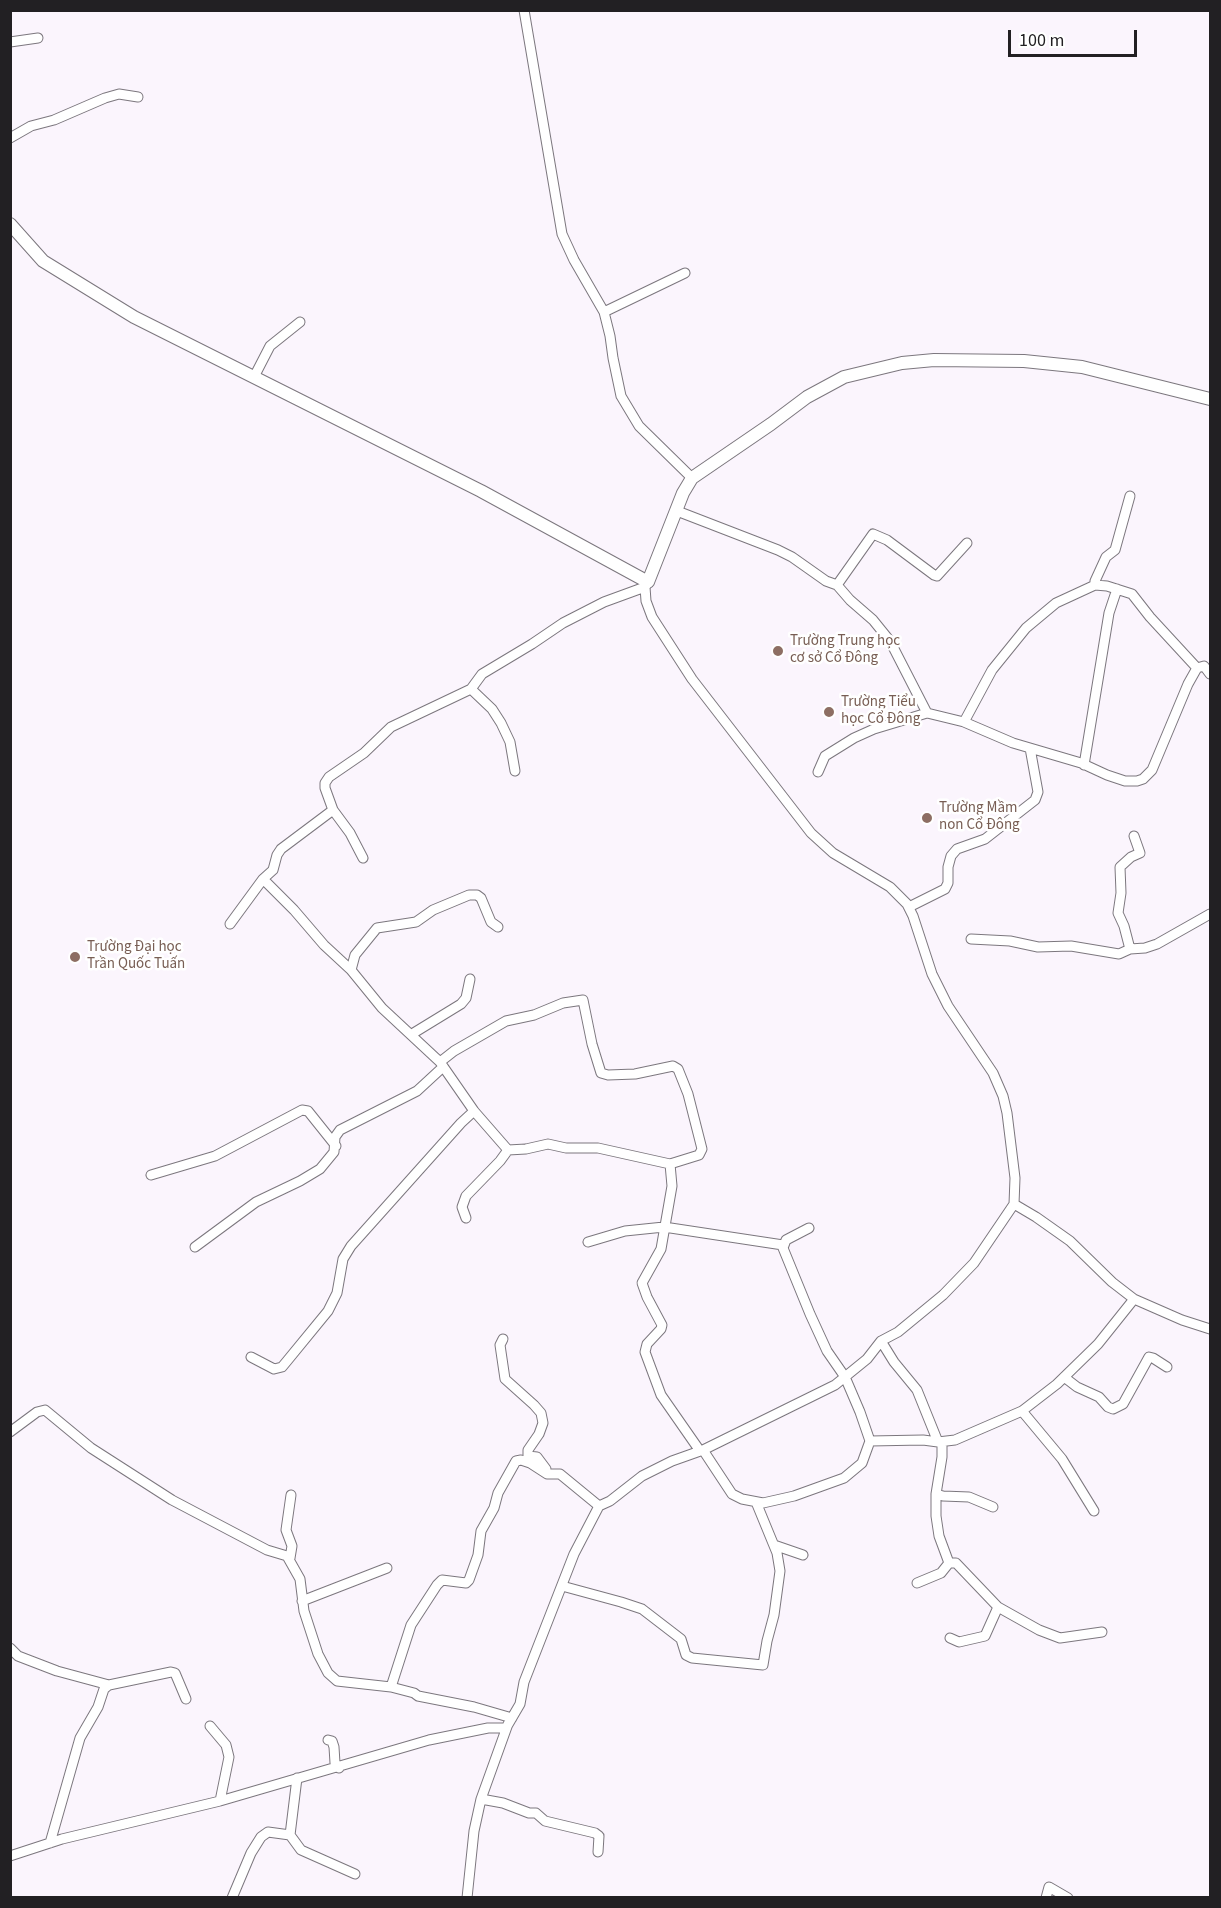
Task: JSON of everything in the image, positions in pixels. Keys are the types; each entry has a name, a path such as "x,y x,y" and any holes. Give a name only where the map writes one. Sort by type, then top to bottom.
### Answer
{"street":[{"path":"524,10 562,234 604,312 617,384 626,406 639,426 692,478"},
{"path":"10,42 38,38"},
{"path":"10,138 31,126 54,120 105,98 119,94 138,97"},
{"path":"10,224 44,261 134,317 481,491 646,585"},
{"path":"604,312 685,273"},
{"path":"254,377 270,346 300,322"},
{"path":"10,1856 163,1813 220,1801 429,1740 488,1728 506,1728 520,1704 524,1682 574,1554 599,1506 610,1501 642,1476 672,1461 701,1451 835,1385 867,1359 881,1341 898,1332 943,1295 974,1263 1014,1204 1015,1178 1007,1113 1003,1096 993,1073 948,1006 932,974 909,907 890,887 833,853 811,833 692,679 652,617 646,601 646,585 683,493 692,478 771,424 807,396 844,377 902,363 934,360 1018,361 1082,367 1210,399"},
{"path":"1095,585 1106,557 1115,550 1130,496"},
{"path":"677,511 778,550 826,581 837,585 873,620 890,641 927,713"},
{"path":"837,585 873,534 886,540 938,576 967,543"},
{"path":"363,858 350,833 333,810 325,783 337,770 364,753 391,727 471,688 482,674 563,623 604,602 646,585"},
{"path":"964,722 992,670 1026,628 1056,603 1095,585 1107,586 1132,594 1197,668"},
{"path":"1084,765 1109,612 1117,589"},
{"path":"818,772 825,756 854,738 927,713 964,722 1013,743 1084,765 1125,781 1143,780 1152,770 1197,668 1204,666 1210,674"},
{"path":"471,688 492,709 501,723 510,742 515,771"},
{"path":"909,907 945,889 948,883 951,856 957,849 985,839 1035,800 1038,792 1030,748"},
{"path":"230,924 263,879 273,870 281,849 333,810"},
{"path":"1130,949 1118,913 1121,893 1120,867 1131,857 1140,853 1134,836"},
{"path":"263,879 324,945 351,970 382,1008 412,1034 442,1065 474,1111 508,1150"},
{"path":"351,970 355,955 377,928 416,922 433,910 469,895 477,895 481,898 491,922 498,927"},
{"path":"971,939 1010,941 1038,947 1071,946 1119,954 1130,949 1157,944 1210,914"},
{"path":"412,1034 461,1004 466,998 470,979"},
{"path":"195,1247 256,1202 320,1169 331,1157 336,1146 335,1137 340,1130 417,1091 454,1051 506,1021 534,1015 563,1002 583,1000 601,1073 635,1074 673,1066 678,1069 688,1094 702,1149 699,1155 670,1164 598,1149 566,1148 548,1144 508,1150"},
{"path":"151,1175 215,1155 302,1110 308,1111 336,1146"},
{"path":"251,1357 274,1369 282,1367 328,1311 337,1293 344,1259 351,1246 474,1111"},
{"path":"466,1218 462,1208 466,1196 508,1150"},
{"path":"670,1164 672,1186 660,1252 642,1283 663,1325 662,1329 647,1344 645,1352 662,1395 732,1494 766,1503 794,1496 844,1478 862,1462 870,1441 845,1377 827,1351 810,1314 783,1245"},
{"path":"1014,1204 1070,1241 1112,1282 1134,1299 1182,1320 1210,1329"},
{"path":"588,1242 625,1231 664,1227 783,1245"},
{"path":"783,1245 786,1240 809,1228"},
{"path":"870,1441 940,1442 955,1440 1022,1411 1064,1377 1098,1344 1134,1299"},
{"path":"502,1339 500,1345 505,1379 541,1413 543,1423 539,1434 528,1450 528,1456 537,1458 552,1473"},
{"path":"881,1341 894,1362 917,1390 940,1442 942,1456 936,1494 936,1516 939,1536 949,1563"},
{"path":"1064,1377 1077,1387 1099,1397 1113,1409 1123,1404 1149,1357 1167,1367"},
{"path":"10,1432 38,1412 45,1410 54,1415 91,1448 172,1500 267,1550 290,1558"},
{"path":"1022,1411 1062,1459 1094,1511"},
{"path":"391,1687 411,1624 437,1585 442,1581 466,1583 469,1580 478,1555 481,1531 516,1461 530,1463 547,1474 560,1474 599,1506"},
{"path":"936,1494 969,1497 993,1507"},
{"path":"291,1495 286,1530 292,1546 290,1558 300,1579 302,1601 318,1654 331,1676 340,1681 391,1687 418,1696 474,1707 510,1721"},
{"path":"562,1586 642,1610 681,1639 689,1658 761,1666 765,1661 766,1641 774,1615 779,1560 756,1502"},
{"path":"774,1545 803,1555"},
{"path":"917,1582 941,1573 949,1563"},
{"path":"949,1563 956,1563 998,1607 1039,1630 1060,1638 1102,1632"},
{"path":"302,1601 387,1568"},
{"path":"950,1638 959,1642 985,1636 998,1607"},
{"path":"10,1648 18,1656 57,1671 109,1685"},
{"path":"50,1843 80,1738 98,1707 104,1689 109,1685 171,1672 175,1673 186,1699"},
{"path":"466,1898 472,1842 481,1799 510,1721"},
{"path":"210,1726 226,1745 229,1757 220,1801"},
{"path":"328,1740 334,1746 335,1763 339,1768"},
{"path":"290,1835 297,1778"},
{"path":"481,1799 536,1813 545,1821 595,1833 598,1836 598,1852"},
{"path":"232,1898 251,1853 264,1833 275,1832 290,1835 301,1850 355,1874"},
{"path":"1046,1898 1049,1887 1068,1898"}],"place":[{"name":"Trường Trung học cơ sở Cổ Đông","path":"778,651"},
{"name":"Trường Tiểu học Cổ Đông","path":"829,712"},
{"name":"Trường Mầm non Cổ Đông","path":"927,818"},
{"name":"Trường Đại học Trần Quốc Tuấn","path":"75,957"}]}
